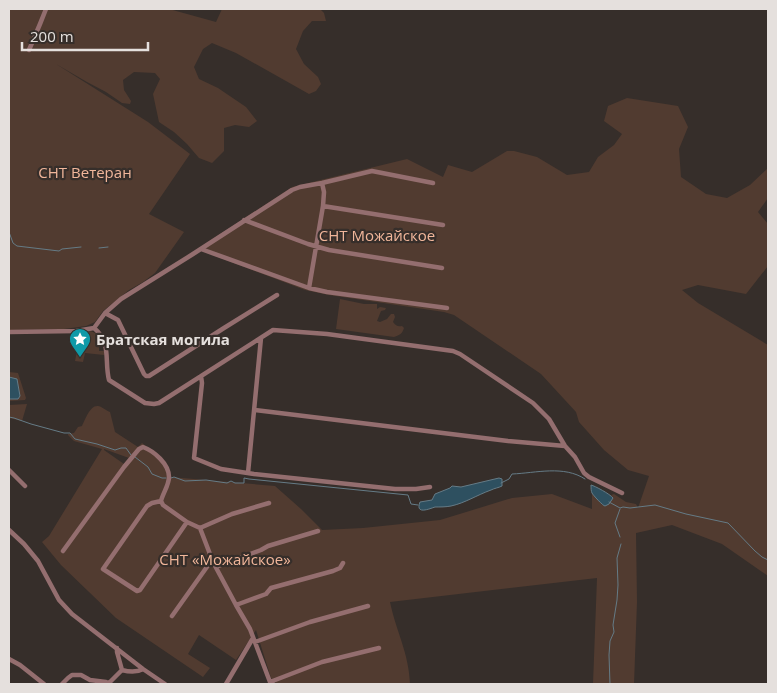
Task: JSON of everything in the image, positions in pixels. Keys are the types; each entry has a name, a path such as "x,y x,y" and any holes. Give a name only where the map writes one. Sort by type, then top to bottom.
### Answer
{"street":[{"path":"29,50 46,9"},
{"path":"9,332 76,331 94,328 105,313 121,299 244,220 300,187 372,171 433,183"},
{"path":"309,288 323,206 324,192 322,183"},
{"path":"323,206 443,225"},
{"path":"244,220 329,250 442,268"},
{"path":"201,249 309,288 447,308"},
{"path":"105,313 118,320 144,374 149,376 277,296"},
{"path":"94,328 100,333 105,342 109,380 146,403 154,404 159,403 273,330 327,334 453,351 533,403 549,419 564,446 575,457 584,473 622,493"},
{"path":"248,473 261,338"},
{"path":"201,376 202,383 194,458 221,469 254,474 394,489 416,490 430,487"},
{"path":"255,410 564,446"},
{"path":"63,550 124,467 139,449 143,447 162,461 168,469 169,478 161,501"},
{"path":"9,470 25,486"},
{"path":"161,501 147,506 103,568 137,591 140,590 187,522"},
{"path":"161,501 163,505 187,522 200,528 214,564 250,629 272,683 322,662 379,648"},
{"path":"200,528 232,514 269,503"},
{"path":"9,530 38,561 59,600 72,614 165,684"},
{"path":"172,616 209,564 261,550 268,546 318,531"},
{"path":"236,605 266,594 271,588 333,571 340,568 343,563"},
{"path":"226,684 254,640 368,606"},
{"path":"118,648 117,652 122,670"},
{"path":"9,659 20,665 44,684"},
{"path":"122,670 129,672 143,669"},
{"path":"62,684 72,674 109,684 122,670"}],"green space":[{"name":"СНТ Ветеран","path":"9,9 169,9 216,22 222,9 320,9 324,13 326,21 312,21 303,31 296,49 304,64 318,77 321,84 316,91 309,94 236,53 212,43 203,49 194,67 199,79 218,88 246,107 257,121 249,127 235,125 224,128 224,151 212,163 199,158 174,132 159,122 153,94 160,79 155,73 134,72 123,80 124,90 131,101 130,104 122,103 56,64 148,122 190,154 149,214 184,232 155,273 129,290 103,311 95,322 86,326 64,329 9,330"},
{"path":"627,98 678,106 688,127 679,149 681,177 706,194 727,198 750,185 768,168 768,198 758,212 768,224 768,266 746,294 698,285 682,290 698,303 768,345 768,576 722,544 672,525 636,533 637,602 634,684 593,684 597,578 390,602 405,652 410,684 277,684 271,678 256,630 236,660 199,635 188,654 210,668 203,677 116,618 61,565 42,542 49,536 102,449 74,441 68,435 74,433 78,427 82,426 90,410 95,406 110,412 115,432 138,447 142,443 162,459 170,477 275,486 322,530 440,520 512,498 552,494 592,509 592,493 602,505 613,498 611,495 614,494 626,502 636,504 638,508 649,476 628,470 604,450 579,422 576,412 541,374 454,315 305,290 202,251 199,248 292,187 407,159 443,177 448,165 472,172 507,151 514,151 537,157 567,175 589,172 598,157 614,145 622,134 604,121 608,106","holes":["104,449 129,458 124,464"]},
{"path":"340,299 364,304 377,304 377,309 380,307 386,308 381,311 377,321 380,322 394,314 393,322 397,326 404,328 399,335 394,337 336,329"},
{"path":"90,331 97,334 100,338 103,345 99,346 99,351 104,351 104,355 85,353 83,362 75,361 78,346 75,345 77,335"},
{"path":"9,372 18,373 25,400 9,401 9,399 18,399 20,396 17,379 9,377"},
{"path":"27,404 22,421 9,418 9,405"}],"water":[{"path":"9,377 17,379 20,396 18,399 9,399"},
{"path":"499,478 502,479 502,486 461,503 445,507 419,509 420,502 432,500 435,494 452,486 461,487"},
{"path":"591,485 613,498 609,504 605,506 598,500 592,493"}],"waterway":[{"path":"9,232 13,243 17,246 59,251 81,247"},
{"path":"99,248 108,247"},
{"path":"9,417 64,433 70,433 75,439 115,450 126,448 131,455"},
{"path":"135,457 148,467 152,474 166,478"},
{"path":"501,483 509,479 512,474 550,471 568,472 585,479"},
{"path":"171,478 174,477 185,481 206,480 227,483 231,481 244,483 244,478 408,495 411,504 418,505"},
{"path":"609,502 620,508 655,505 728,523 755,551 768,560"},
{"path":"620,509 615,523 620,537"},
{"path":"610,684 610,641 614,632 613,625 618,585 617,558 621,544"}],"place":[{"name":"Братская могила","path":"80,358"}],"park label":[{"name":"СНТ Можайское","path":"377,235"},
{"name":"СНТ «Можайское»","path":"225,559"}]}
